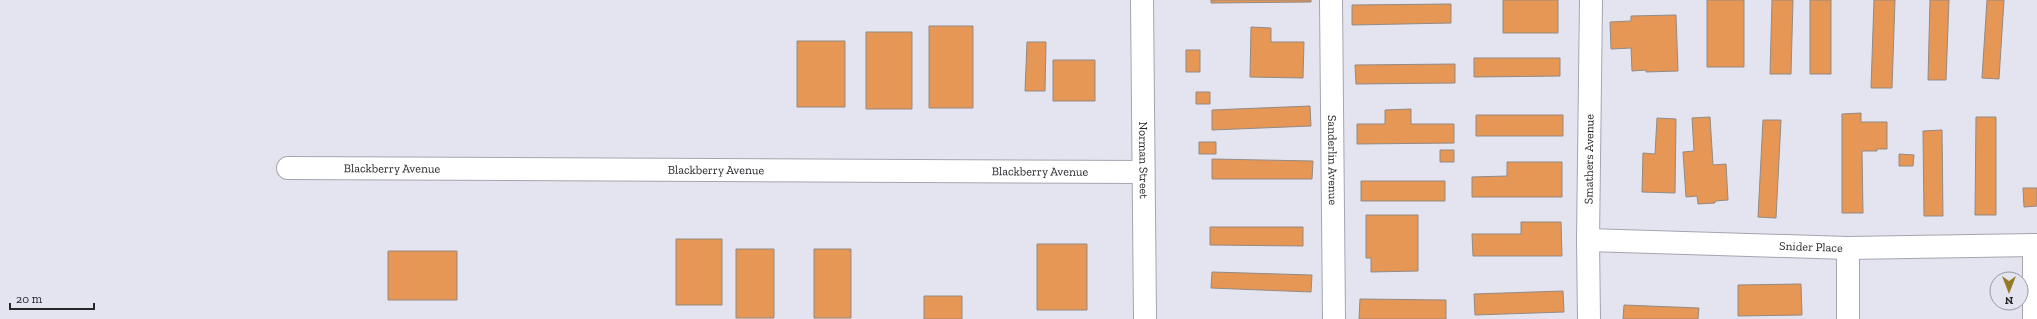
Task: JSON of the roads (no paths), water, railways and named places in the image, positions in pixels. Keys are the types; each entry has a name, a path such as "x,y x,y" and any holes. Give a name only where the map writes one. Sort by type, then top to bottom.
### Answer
{"street":[{"name":"Norman Street","path":"1142,0 1145,319"},
{"name":"Sanderlin Avenue","path":"1331,0 1334,319"},
{"name":"Smathers Avenue","path":"1589,319 1588,240 1591,0"},
{"name":"Blackberry Avenue","path":"288,168 1144,172"},
{"name":"Snider Place","path":"1588,240 1848,248 2036,245"},
{"path":"2034,319 2036,245"},
{"path":"1848,248 1848,319"}]}
